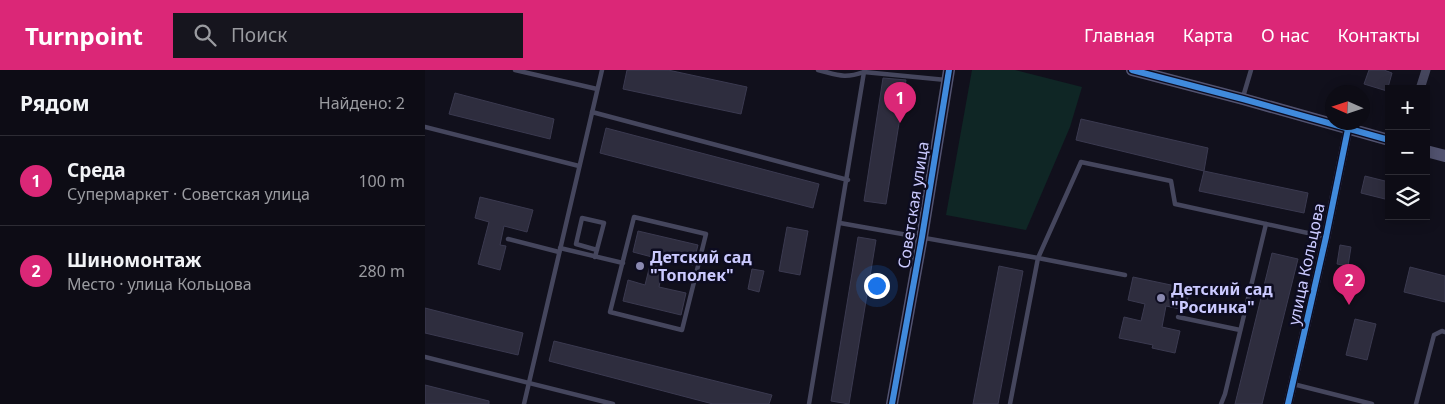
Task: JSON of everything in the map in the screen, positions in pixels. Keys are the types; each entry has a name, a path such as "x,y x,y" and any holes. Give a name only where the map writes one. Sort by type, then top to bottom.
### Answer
{"street":[{"path":"1132,70 1325,122"},
{"path":"1421,85 1426,70"},
{"name":"Советская улица","path":"892,404 923,237 949,75"},
{"name":"улица Кольцова","path":"1288,404 1326,238 1348,130"},
{"path":"1352,130 1385,139"},
{"path":"1430,152 1445,156"}],"lane":[{"path":"515,70 597,89"},
{"path":"524,404 602,70"},
{"path":"818,70 845,77 865,72 949,75"},
{"path":"1243,99 1251,70"},
{"path":"809,404 865,72"},
{"path":"592,112 848,180"},
{"path":"425,127 579,166"},
{"path":"1010,404 1038,258 1081,162 1171,181 1175,204 1326,238"},
{"path":"634,217 706,234 683,330 611,312 623,263 634,217"},
{"path":"595,257 597,250 604,223 582,218 576,244 597,250"},
{"path":"840,223 1125,275"},
{"path":"1221,404 1266,224"},
{"path":"508,239 623,263"},
{"path":"1178,317 1240,330"},
{"path":"1417,404 1434,335 1442,331 1445,332"},
{"path":"425,358 613,404"},
{"path":"1293,384 1371,404"}],"green space":[{"path":"972,70 1015,70 1082,87 1070,127 1026,230 946,215"}],"building":[{"path":"627,70 668,70 747,87 741,114 623,89"},
{"path":"1369,70 1384,70 1392,73 1389,85 1385,85 1385,90 1364,84"},
{"path":"883,78 906,80 886,204 864,201"},
{"path":"455,93 554,119 550,139 449,114"},
{"path":"1081,119 1208,148 1204,171 1076,140"},
{"path":"606,128 819,184 813,208 600,153"},
{"path":"1204,171 1308,193 1304,213 1199,191"},
{"path":"1365,176 1385,181 1385,199 1361,193"},
{"path":"480,197 533,210 527,232 504,226 500,245 506,246 500,270 478,264 489,222 475,218"},
{"path":"787,227 808,231 800,275 779,271"},
{"path":"638,231 698,245 693,265 665,259 659,287 686,293 681,315 623,301 628,280 645,285 652,257 633,252"},
{"path":"858,237 876,240 849,404 831,401"},
{"path":"1340,245 1351,247 1348,266 1337,264"},
{"path":"1272,253 1298,259 1262,404 1235,404"},
{"path":"999,266 1023,271 998,404 973,404"},
{"path":"1410,267 1445,276 1445,302 1404,292"},
{"path":"752,269 764,271 759,292 748,289"},
{"path":"1133,277 1190,289 1185,310 1166,306 1162,327 1180,331 1175,353 1152,348 1153,345 1119,338 1124,317 1141,321 1145,304 1128,300"},
{"path":"425,308 523,333 518,355 425,333"},
{"path":"1355,319 1376,324 1367,360 1346,355"},
{"path":"554,341 772,395 769,404 713,404 549,361"},
{"path":"425,385 489,401 489,404 425,404"}],"cycle path":[{"path":"892,404 949,70"},
{"path":"1132,70 1385,139"},
{"path":"1288,404 1326,237 1348,130"}],"place":[{"name":"Среда","path":"900,123"},
{"name":"Детский сад \"Тополек\"","path":"640,266"},
{"name":"Детский сад \"Росинка\"","path":"1161,298"},
{"name":"Шиномонтаж","path":"1349,305"}]}
